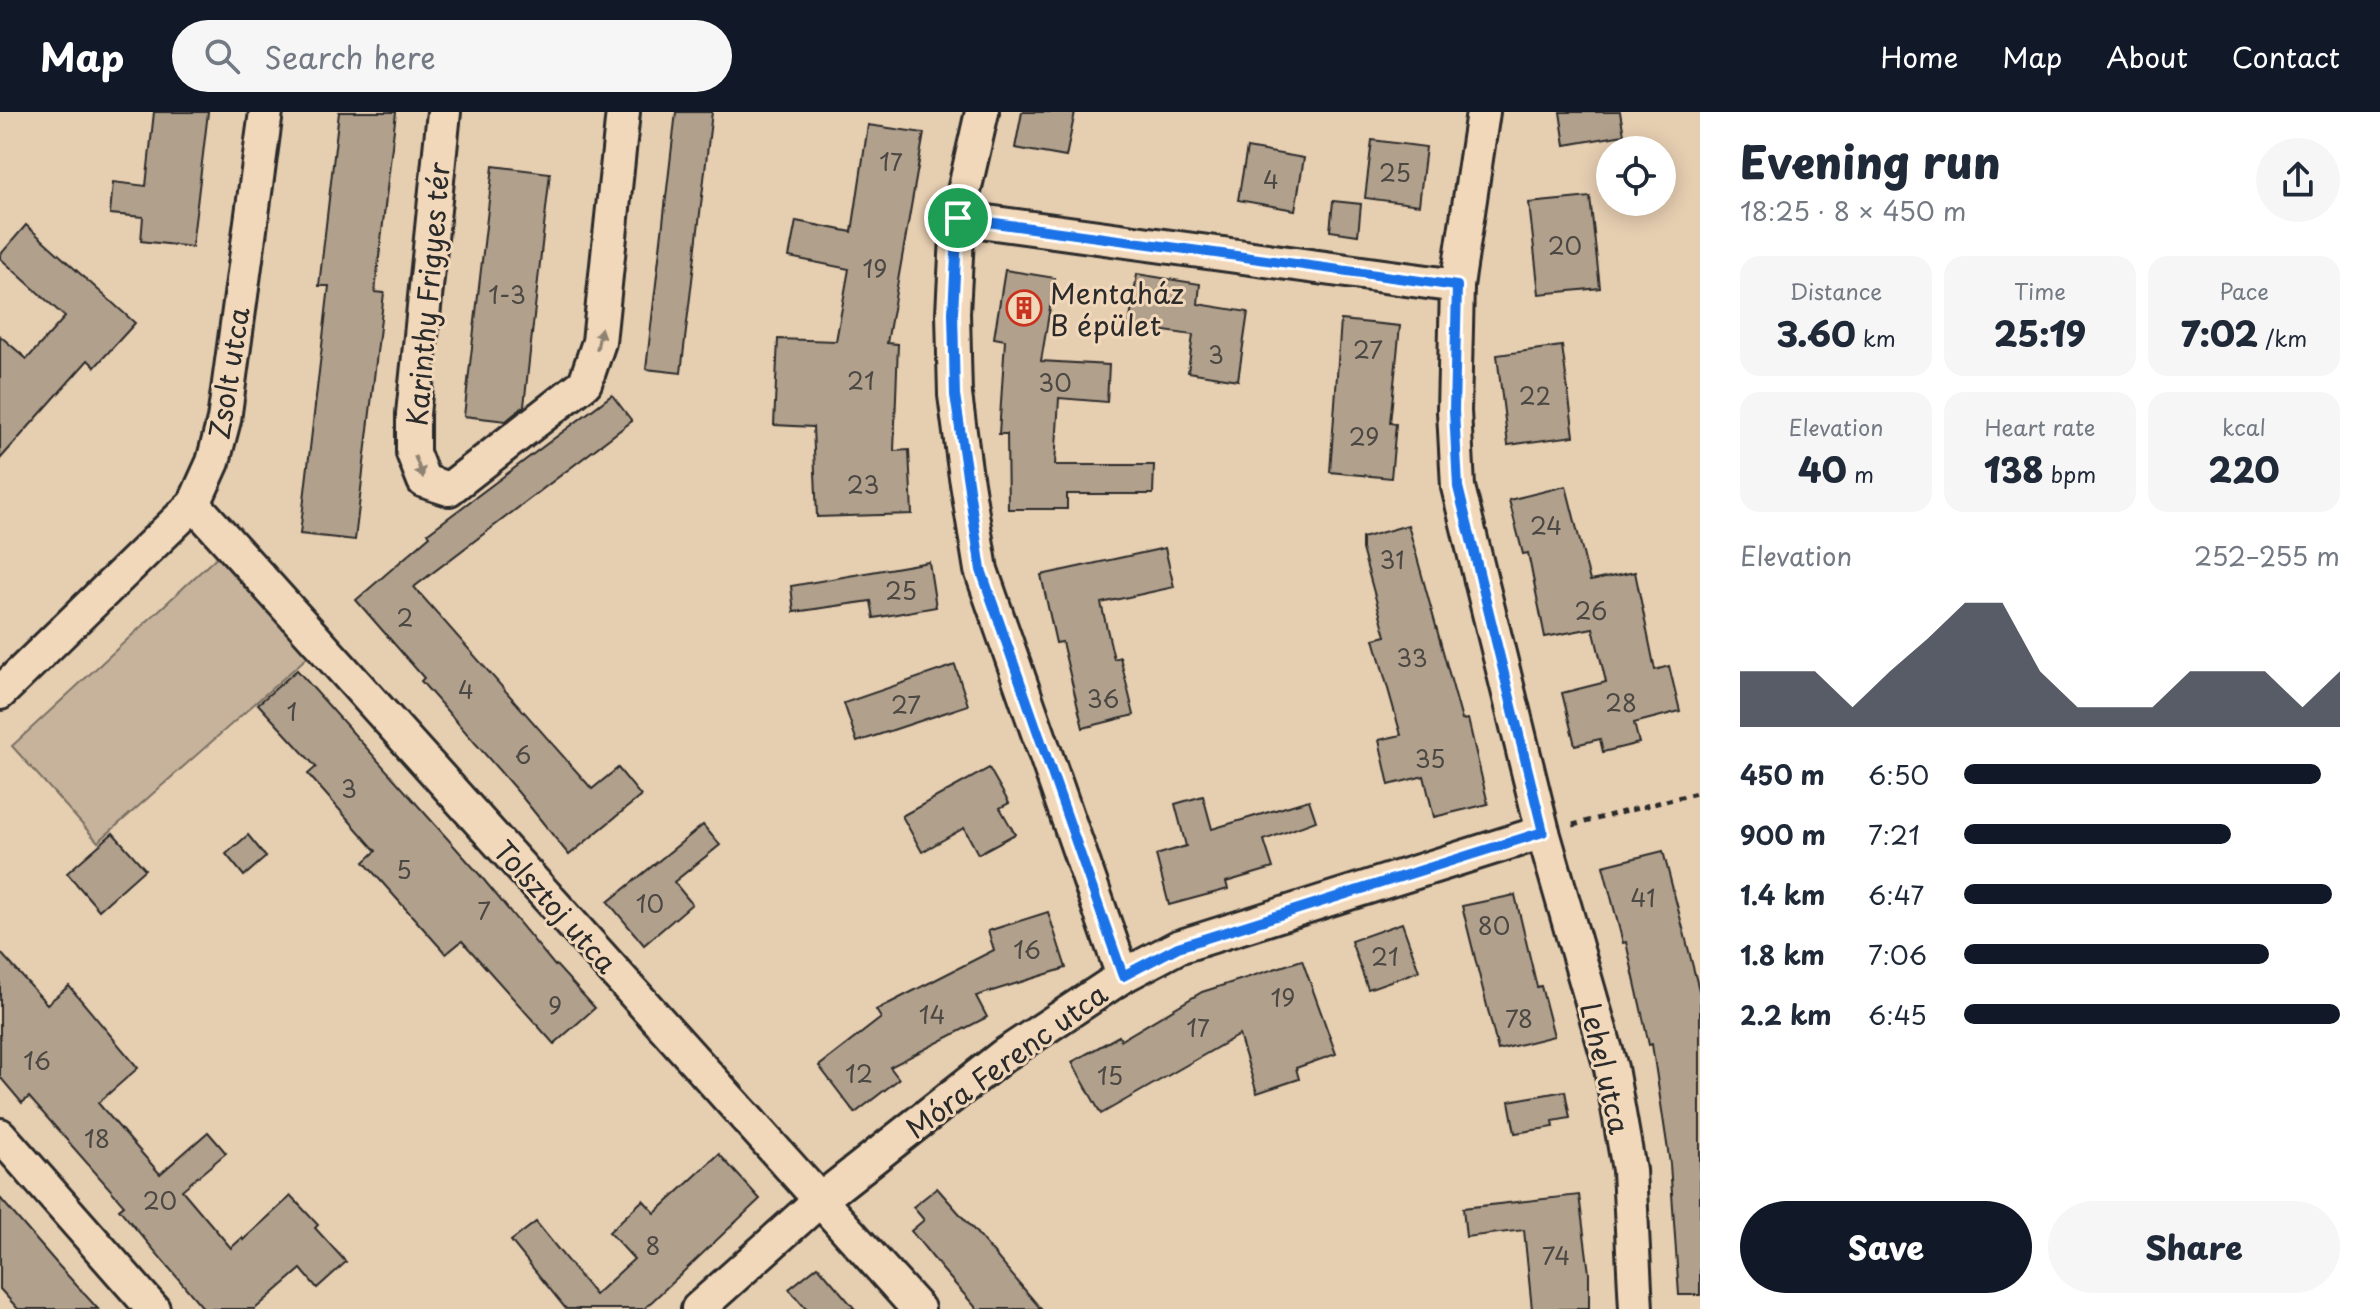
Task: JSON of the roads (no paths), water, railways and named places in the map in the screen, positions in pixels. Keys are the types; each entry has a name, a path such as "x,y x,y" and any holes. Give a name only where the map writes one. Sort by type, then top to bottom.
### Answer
{"street":[{"name":"Zsolt utca","path":"0,693 194,504 213,462 224,420 266,112"},
{"name":"Karinthy Frigyes tér","path":"444,112 413,414 413,453 424,481 449,489 585,383 599,342 623,112"},
{"path":"982,112 958,218 953,313 955,395 981,570 1123,976"},
{"name":"Lehel utca","path":"1483,112 1457,286 1454,411 1458,487 1543,832 1611,1068 1629,1170 1636,1309"},
{"path":"958,218 1457,286"},
{"name":"Tolsztoj utca","path":"194,504 918,1309"},
{"name":"Móra Ferenc utca","path":"698,1309 821,1199 1004,1055 1123,976 1178,947 1543,832"},
{"path":"0,1135 153,1309"}],"place":[{"name":"Mentaház B épület","path":"1024,308"}]}
